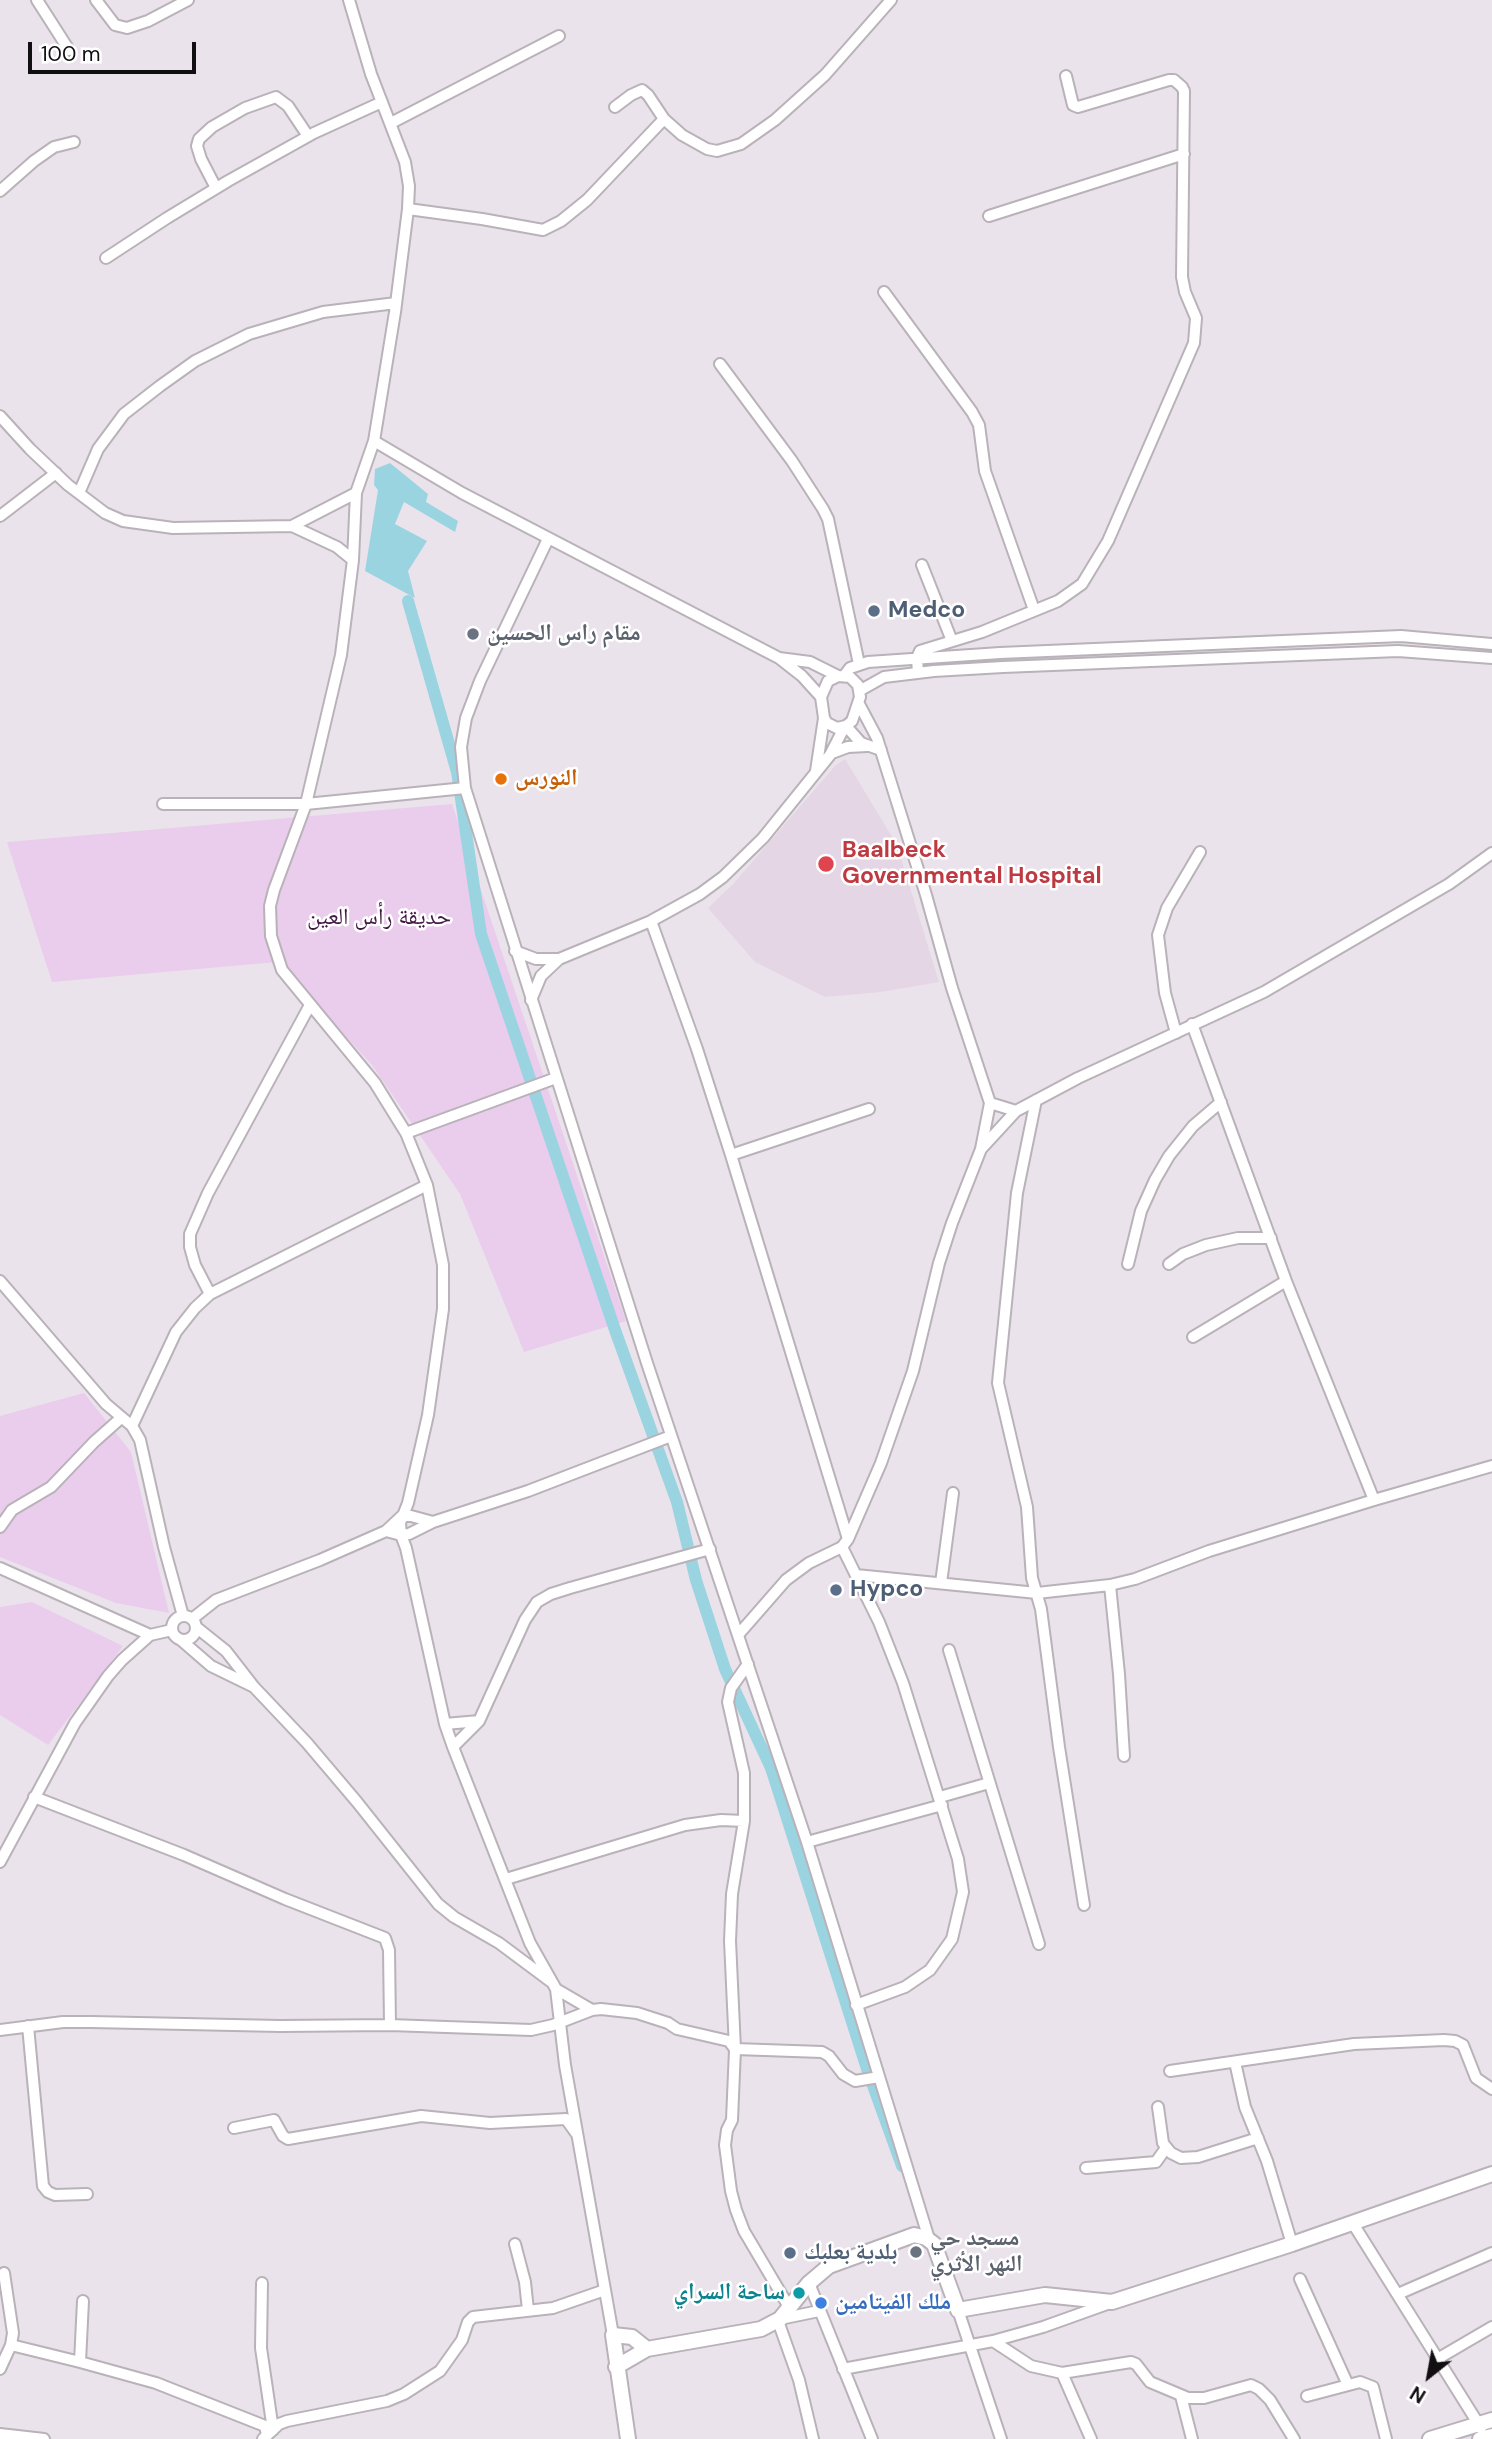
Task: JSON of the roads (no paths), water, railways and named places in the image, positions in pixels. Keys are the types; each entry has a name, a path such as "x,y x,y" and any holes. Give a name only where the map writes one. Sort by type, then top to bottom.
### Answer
{"main road":[{"path":"616,2367 647,2349 761,2329 782,2316 809,2283 829,2266 914,2235 929,2239 938,2255 957,2310 1045,2295 1112,2302 1292,2244 1492,2174"},
{"path":"628,2439 613,2335 632,2337 647,2349"},
{"path":"1430,2439 1486,2431"}],"street":[{"path":"37,0 69,50"},
{"path":"96,0 115,25 127,28 148,21 188,0"},
{"path":"349,0 382,102 405,162 409,186 408,209 374,441 356,493 353,560 341,655 306,804 277,880 270,906 270,920 274,951 282,970 375,1083 406,1133 427,1185 443,1265 443,1309 428,1415 408,1503 406,1548 445,1724 530,1943 555,1986 565,2065 613,2335"},
{"path":"615,107 642,90 664,119 682,135 707,149 717,151 741,144 775,120 825,75 891,0"},
{"path":"391,123 559,36"},
{"path":"918,673 916,658 920,651 1034,610 1069,594 1082,584 1108,541 1194,344 1196,318 1182,278 1184,91 1179,83 1169,80 1078,107 1073,105 1066,76"},
{"path":"216,188 197,146 205,133 223,120 245,108 276,97 288,106 308,136"},
{"path":"106,258 216,188 308,136 382,102"},
{"path":"408,209 543,230 561,221 587,200 664,119"},
{"path":"0,191 54,146 74,142"},
{"path":"989,216 1184,154"},
{"path":"884,292 979,425 985,471 1034,610"},
{"path":"79,493 98,449 124,414 195,361 249,334 310,316 396,303"},
{"path":"720,364 792,461 828,519 859,664"},
{"path":"0,415 30,449 79,493 105,513 123,521 173,528 292,526 338,547 353,560"},
{"path":"374,441 462,493 779,658 802,676 821,697"},
{"path":"0,516 56,473"},
{"path":"292,526 356,493"},
{"path":"548,539 480,681 466,718 461,747 465,788 531,1000 551,1080 807,1842 876,2078 929,2239"},
{"path":"922,565 952,641"},
{"path":"816,771 824,718 821,697 828,681 859,664 916,658 1401,636 1492,644"},
{"path":"1081,650 1082,664"},
{"path":"859,691 884,677 1082,664 1398,651 1492,658"},
{"path":"515,951 536,959 559,958 652,921 700,894 744,858 830,754 846,726 852,721 859,704 859,691 854,681 810,662 779,658"},
{"path":"738,1635 786,1580 809,1563 845,1543 881,1462 909,1383 952,1223 981,1149 990,1103 952,988 881,750 872,726 859,704"},
{"path":"824,718 836,728 846,726"},
{"path":"846,726 855,738 867,746 881,750"},
{"path":"830,754 848,747 867,746"},
{"path":"163,804 306,804 465,788"},
{"path":"1176,1033 1165,993 1158,935 1167,908 1200,852"},
{"path":"981,1149 1016,1111 1192,1024 1264,992 1450,884 1492,853"},
{"path":"652,921 698,1049 731,1155 845,1543 856,1575 893,1654 958,1859 963,1892 952,1939 930,1970 918,1980 881,1998 856,2006"},
{"path":"531,1000 541,976 559,958"},
{"path":"210,1294 195,1265 190,1234 208,1193 310,1005"},
{"path":"1192,1024 1286,1281 1374,1500"},
{"path":"406,1133 551,1080"},
{"path":"1035,1100 1017,1194 999,1383 1024,1493 1032,1578 1041,1609 1084,1905"},
{"path":"1128,1264 1141,1211 1155,1180 1169,1156 1193,1126 1221,1102"},
{"path":"990,1103 1016,1111"},
{"path":"731,1155 869,1110"},
{"path":"132,1426 176,1332 210,1294 427,1185"},
{"path":"1169,1264 1183,1254 1206,1245 1238,1238 1270,1238"},
{"path":"0,1281 106,1404 132,1426 145,1454 164,1547 194,1636 181,1640"},
{"path":"1193,1337 1286,1281"},
{"path":"0,1527 12,1510 51,1487 121,1418"},
{"path":"386,1531 405,1535 433,1522 528,1491 671,1436"},
{"path":"856,1575 1037,1593 1110,1585 1135,1579 1209,1551 1492,1466"},
{"path":"941,1583 953,1493"},
{"path":"254,1687 211,1666 173,1634 175,1621 190,1621 216,1601 386,1531 407,1516 433,1522"},
{"path":"453,1747 479,1721 525,1620 537,1602 570,1588 710,1549"},
{"path":"0,1568 150,1635"},
{"path":"1110,1585 1124,1756"},
{"path":"190,1621 226,1651 254,1687 337,1778 438,1904 454,1917 499,1943 555,1986 592,2010"},
{"path":"0,1862 75,1723 102,1684 122,1660 150,1635 172,1630"},
{"path":"948,1650 1039,1944"},
{"path":"748,1664 731,1688 728,1702 744,1773 744,1821 732,1894 730,1941 735,2049 732,2120 727,2130 725,2145 736,2210 764,2268 782,2316 813,2439"},
{"path":"445,1724 479,1721"},
{"path":"807,1842 941,1801 989,1783"},
{"path":"34,1797 384,1937 389,1950 390,2025"},
{"path":"506,1879 685,1825 721,1820 744,1821"},
{"path":"0,2029 90,2022 390,2025 539,2030 592,2010 637,2013 668,2023 677,2029 729,2041 735,2049"},
{"path":"28,2026 43,2186 48,2193 55,2195 88,2194"},
{"path":"1170,2071 1354,2044 1444,2040 1463,2045 1476,2078 1492,2089"},
{"path":"735,2049 822,2052 829,2056 843,2074 855,2081 876,2078"},
{"path":"1235,2062 1245,2107 1258,2138 1292,2244"},
{"path":"1158,2107 1161,2137 1166,2148 1176,2156 1191,2158 1258,2138"},
{"path":"234,2128 274,2120 283,2136 288,2139 421,2116 490,2123 565,2119 578,2135"},
{"path":"1086,2168 1156,2162 1166,2148"},
{"path":"1352,2222 1486,2431"},
{"path":"515,2244 525,2281 528,2310"},
{"path":"1398,2294 1492,2253"},
{"path":"0,2369 11,2345 12,2320 4,2273"},
{"path":"1300,2279 1348,2385"},
{"path":"262,2283 261,2348 268,2435"},
{"path":"809,2283 872,2439"},
{"path":"268,2435 287,2421 387,2401 404,2394 440,2371 462,2340 470,2319 553,2308 605,2290"},
{"path":"80,2362 83,2301"},
{"path":"844,2369 993,2341 1112,2302"},
{"path":"957,2310 1001,2439"},
{"path":"782,2316 819,2311"},
{"path":"1439,2358 1492,2327"},
{"path":"993,2341 1031,2366 1062,2373 1131,2362 1140,2369 1146,2379 1181,2396 1204,2398 1251,2385 1269,2400 1294,2439"},
{"path":"11,2345 144,2379 265,2426 268,2435"},
{"path":"1062,2373 1091,2439"},
{"path":"1307,2396 1360,2382 1373,2387 1386,2439"},
{"path":"1181,2396 1192,2439"},
{"path":"0,2434 44,2439"}],"water":[{"path":"390,463 428,494 426,502 458,521 455,532 404,502 395,524 427,541 408,571 415,598 365,571 378,490 374,485 375,469"}],"waterway":[{"path":"408,601 457,772 481,934 615,1330 677,1502 696,1580 725,1669 771,1768 867,2069 902,2166"}],"place":[{"name":"Medco","path":"874,611"},
{"name":"مقام راس الحسين","path":"473,634"},
{"name":"النورس","path":"501,779"},
{"name":"Baalbeck Governmental Hospital","path":"826,864"},
{"name":"Hypco","path":"836,1590"},
{"name":"مسجد حي النهر الأثري","path":"916,2252"},
{"name":"بلدية بعلبك","path":"790,2253"},
{"name":"ساحة السراي","path":"799,2293"},
{"name":"ملك الفيتامين","path":"821,2303"}],"park label":[{"name":"حديقة رأس العين","path":"379,918"}]}
